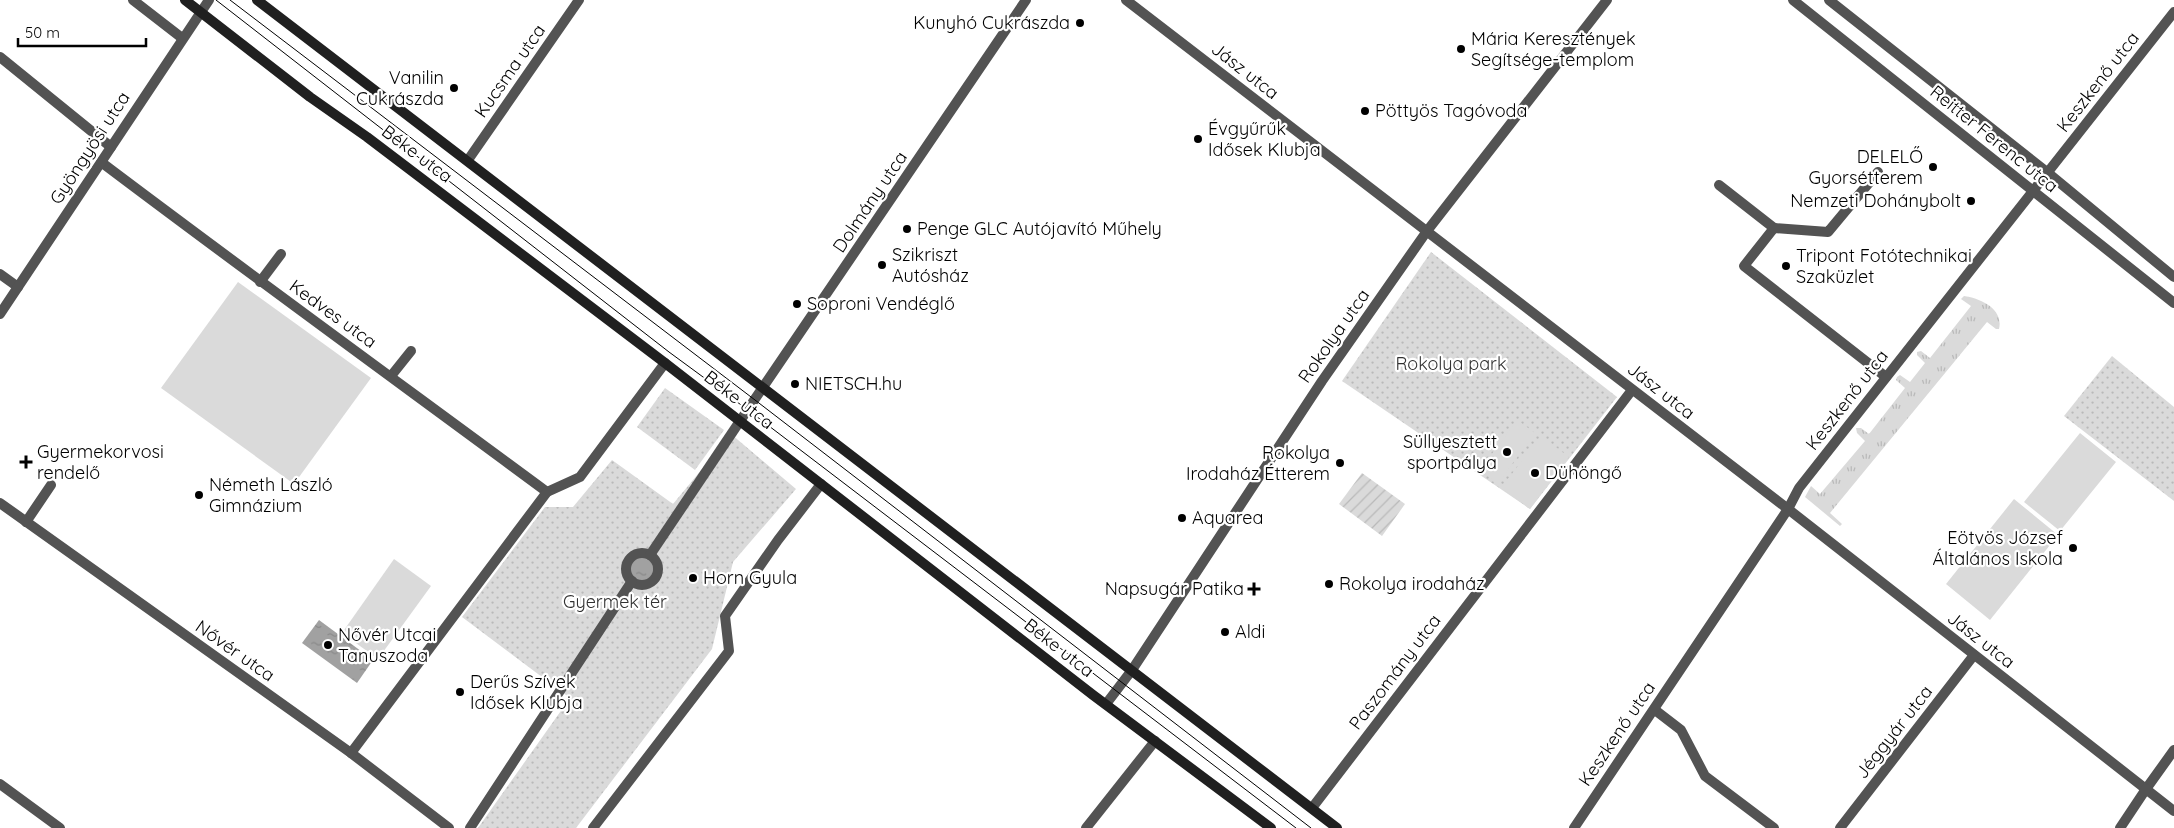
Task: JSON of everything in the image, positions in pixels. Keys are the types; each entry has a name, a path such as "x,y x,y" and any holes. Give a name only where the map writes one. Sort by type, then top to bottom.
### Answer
{"main road":[{"name":"Béke utca","path":"185,0 310,97 367,137 665,363 1106,704 1271,828"},
{"name":"Béke utca","path":"257,0 1337,828"}],"street":[{"path":"132,0 182,38"},
{"name":"Gyöngyösi utca","path":"0,314 209,0"},
{"name":"Kucsma utca","path":"468,160 579,0"},
{"name":"Dolmány utca","path":"650,555 1026,0"},
{"name":"Jász utca","path":"1126,0 1788,509 2174,811"},
{"name":"Rokolya utca","path":"1106,704 1132,670 1322,381 1427,231 1607,0"},
{"name":"Reitter Ferenc utca","path":"1793,0 2174,304"},
{"name":"Reitter Ferenc utca","path":"1829,0 2048,173 2174,277"},
{"name":"Keszkenő utca","path":"1574,828 1655,710 1691,650 1788,509 1799,488 2174,12"},
{"path":"0,57 111,147"},
{"name":"Kedves utca","path":"101,162 260,282 547,492"},
{"path":"1719,184 1774,228 1828,232 1878,172"},
{"path":"1774,228 1744,266 1886,377"},
{"path":"260,282 281,254"},
{"path":"0,274 18,287"},
{"path":"391,376 411,350"},
{"path":"351,753 547,492 580,477 665,363"},
{"name":"Paszomány utca","path":"1312,808 1632,390"},
{"path":"593,828 728,651 725,616 778,540 821,484"},
{"path":"26,522 51,485"},
{"name":"Nővér utca","path":"0,503 351,753 450,828"},
{"path":"641,553 650,555 656,564 656,576 645,584 632,581 628,577 626,567 630,558 641,553"},
{"path":"470,828 632,581"},
{"name":"Jéggyár utca","path":"1840,828 1974,655"},
{"path":"1655,710 1681,730 1705,776 1774,828"},
{"path":"1086,828 1155,741"},
{"path":"2120,828 2174,750"},
{"path":"0,784 60,828"}],"green space":[{"name":"Rokolya park","path":"1431,252 1617,397 1530,509 1342,381"},
{"path":"238,282 371,378 294,484 161,388"},
{"path":"1964,296 1977,299 1994,310 2000,322 1999,329 1996,329 1987,322 1830,513 1842,524 1840,526 1805,497 1811,486 1820,494 1865,441 1857,433 1856,428 1861,428 1869,434 1905,388 1896,380 1897,377 1900,375 1910,382 1925,363 1917,355 1917,352 1921,351 1930,358 1971,306 1961,299"},
{"path":"2112,356 2174,407 2174,501 2064,416"},
{"path":"665,388 724,430 695,470 637,427"},
{"name":"Süllyesztett sportpálya","path":"1517,420 1535,433 1498,483 1480,470"},
{"path":"2080,433 2116,462 2060,531 2024,502"},
{"name":"Gyermek tér","path":"731,434 796,489 733,562 712,649 576,828 478,828 570,698 462,617 545,507 573,507 612,460 673,504"},
{"name":"Dühöngő","path":"1541,436 1569,457 1530,509 1501,488"},
{"path":"1362,473 1405,504 1382,536 1339,504"},
{"path":"2014,499 2058,535 1990,620 1946,584"},
{"path":"394,559 431,586 378,659 342,633"}],"water":[{"path":"641,557 650,560 653,569 650,578 641,581 632,578 629,569 632,560"},
{"path":"319,620 373,660 357,683 302,643"}],"tram line":[{"path":"216,0 669,352 748,410 1296,828"},
{"path":"230,0 755,400 1311,828"}],"place":[{"name":"Kunyhó Cukrászda","path":"1080,23"},
{"name":"Mária Keresztények Segítsége-templom","path":"1461,49"},
{"name":"Vanilin Cukrászda","path":"454,88"},
{"name":"Pöttyös Tagóvoda","path":"1365,111"},
{"name":"Évgyűrűk Idősek Klubja","path":"1198,139"},
{"name":"DELELŐ Gyorsétterem","path":"1933,167"},
{"name":"Nemzeti Dohánybolt","path":"1971,201"},
{"name":"Penge GLC Autójavító Műhely","path":"907,229"},
{"name":"Szikriszt Autósház","path":"882,265"},
{"name":"Tripont Fotótechnikai Szaküzlet","path":"1786,266"},
{"name":"Soproni Vendéglő","path":"797,304"},
{"name":"NIETSCH.hu","path":"795,384"},
{"name":"Süllyesztett sportpálya","path":"1507,452"},
{"name":"Gyermekorvosi rendelő","path":"26,462"},
{"name":"Rokolya Irodaház Étterem","path":"1340,463"},
{"name":"Dühöngő","path":"1535,473"},
{"name":"Németh László Gimnázium","path":"199,495"},
{"name":"Aquarea","path":"1182,518"},
{"name":"Eötvös József Általános Iskola","path":"2073,548"},
{"name":"Horn Gyula","path":"693,578"},
{"name":"Rokolya irodaház","path":"1329,584"},
{"name":"Napsugár Patika","path":"1254,589"},
{"name":"Aldi","path":"1225,632"},
{"name":"Nővér Utcai Tanuszoda","path":"328,645"},
{"name":"Derűs Szívek Idősek Klubja","path":"460,692"}]}
